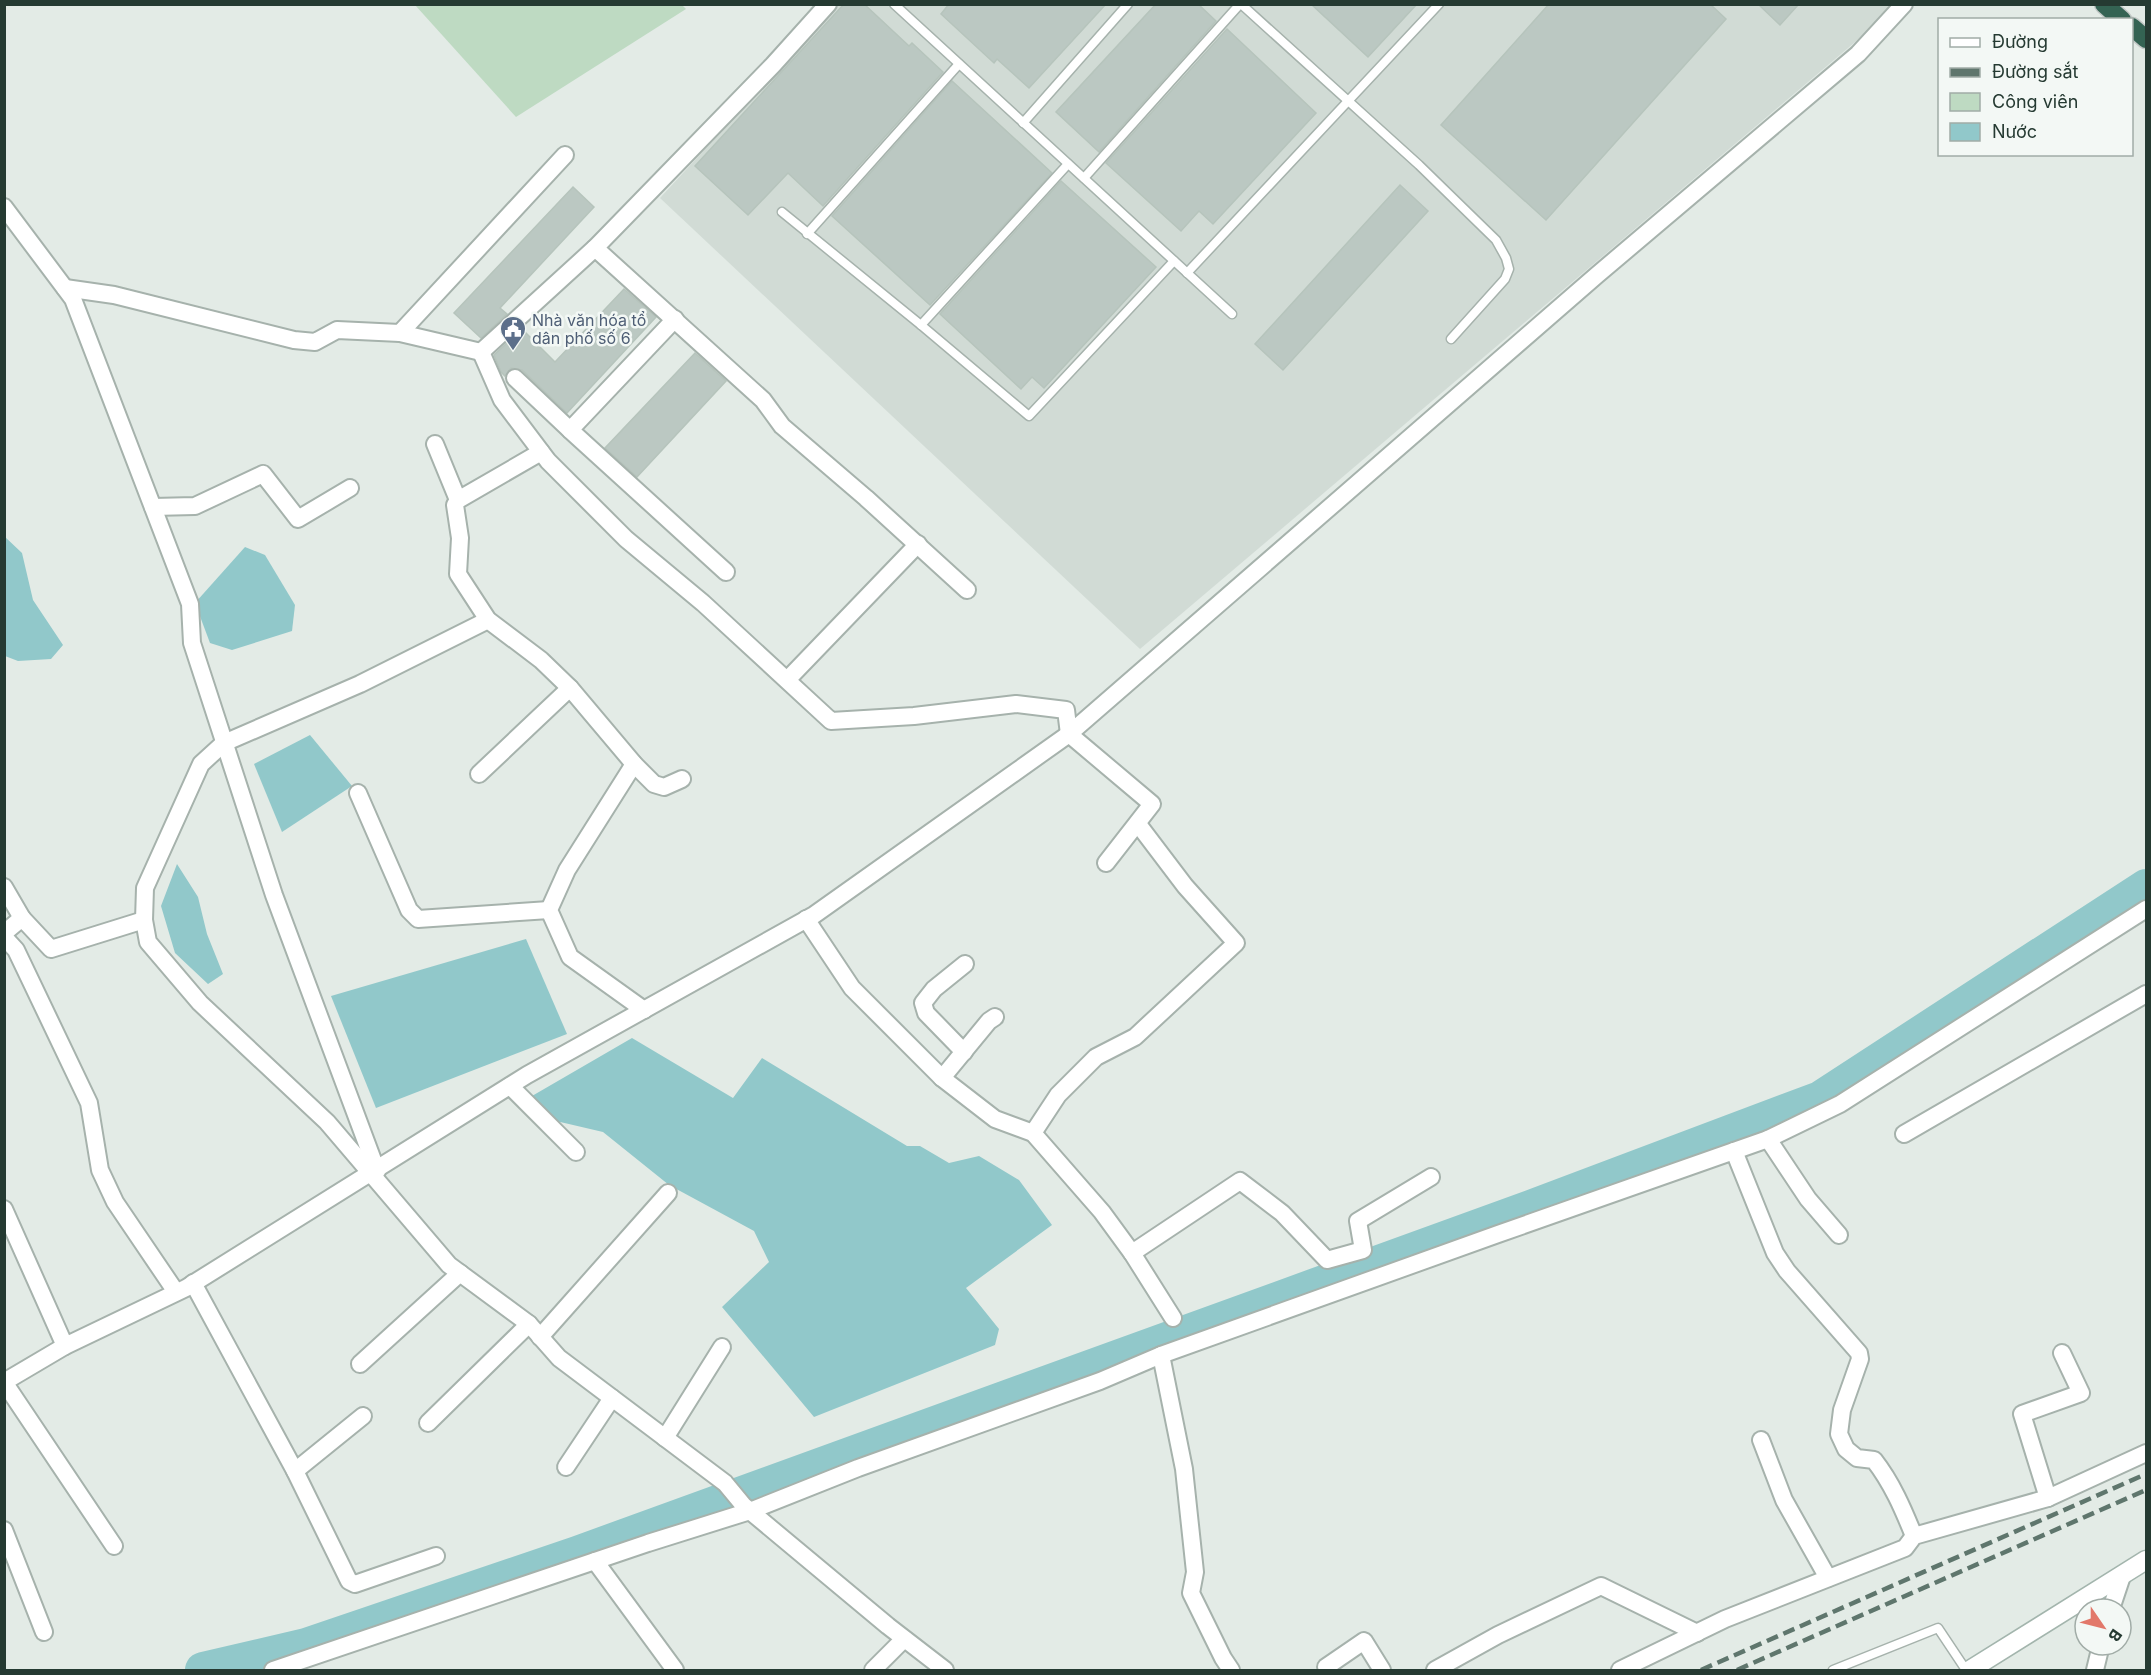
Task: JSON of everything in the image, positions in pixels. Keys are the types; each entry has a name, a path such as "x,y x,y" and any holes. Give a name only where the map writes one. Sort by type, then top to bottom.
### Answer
{"highway":[{"path":"2104,4 2120,18"},
{"path":"2133,28 2146,39"}],"street":[{"path":"481,352 595,248 773,65 828,4"},
{"path":"114,1546 4,1382 66,1346 193,1283 510,1086 806,919 1069,734 1552,313 1858,54 1904,4"},
{"path":"400,333 565,155"},
{"path":"4,207 73,299 153,507 190,604 192,643 274,895 372,1155 374,1172"},
{"path":"595,248 763,400 783,426 967,590"},
{"path":"65,288 114,295 294,340 315,342 337,330 400,333 481,352"},
{"path":"570,430 675,319"},
{"path":"481,352 502,400 541,452 626,539 703,603 831,721 914,716 1016,704 1066,710 1069,734 1152,804 1106,863"},
{"path":"515,378 726,572"},
{"path":"435,444 458,500"},
{"path":"541,452 458,500 455,505 460,538 458,574 488,620 541,660 570,688 634,764 654,784 664,788 682,779"},
{"path":"153,507 195,506 263,474 298,519 350,488"},
{"path":"787,680 918,544"},
{"path":"488,620 360,684 224,743 201,764 146,888 144,920 148,942 200,1003 327,1122 374,1172 449,1264 534,1330 559,1358 726,1483 747,1509 945,1671"},
{"path":"479,774 570,688"},
{"path":"634,764 567,870 549,910 570,957 644,1010"},
{"path":"358,793 409,910 418,919 549,910"},
{"path":"1033,1133 1058,1095 1096,1057 1135,1037 1236,943 1185,886 1138,824"},
{"path":"4,887 22,918 51,949 144,920"},
{"path":"273,1671 747,1509 1100,1381 1161,1355 1768,1139 1840,1104 2146,909"},
{"path":"22,918 4,935 16,950 89,1103 100,1170 115,1203 176,1292"},
{"path":"806,919 852,988 942,1078 995,1119 1033,1133 1102,1212 1132,1253 1173,1318"},
{"path":"964,1052 926,1013 923,1003 934,990 965,964"},
{"path":"1904,1134 2146,994"},
{"path":"942,1078 989,1021 995,1017"},
{"path":"510,1086 576,1152"},
{"path":"1768,1139 1808,1199 1839,1235"},
{"path":"1734,1151 1775,1253 1787,1271 1859,1353 1860,1359 1842,1410 1839,1434 1846,1449 1857,1458 1874,1460 1878,1465 1899,1497 1914,1536"},
{"path":"1132,1253 1240,1180 1282,1214 1327,1260 1363,1250 1358,1221 1431,1177"},
{"path":"428,1423 534,1330 668,1193"},
{"path":"7,1220 66,1346"},
{"path":"360,1364 460,1273"},
{"path":"193,1283 295,1472 349,1581 355,1584 436,1556"},
{"path":"665,1438 722,1347"},
{"path":"2048,1498 2022,1414 2081,1393 2062,1353"},
{"path":"1161,1355 1184,1469 1196,1572 1191,1593 1222,1658 1231,1671"},
{"path":"566,1467 612,1398"},
{"path":"295,1472 363,1416"},
{"path":"1761,1440 1784,1500 1828,1578"},
{"path":"1620,1671 1725,1619 1905,1548 1914,1536 2048,1498 2146,1454"},
{"path":"4,1530 44,1632"},
{"path":"1968,1671 2146,1560"},
{"path":"595,1561 675,1671"},
{"path":"2114,1597 2122,1576"},
{"path":"1435,1671 1498,1635 1601,1587 1697,1633"},
{"path":"873,1671 904,1639"},
{"path":"1329,1671 1326,1666 1364,1641 1382,1671"}],"lane":[{"path":"894,4 1232,314"},
{"path":"1023,123 1128,4"},
{"path":"1084,178 1240,4 1348,101 1496,240 1509,269 1505,279 1452,339"},
{"path":"1187,273 1439,4"},
{"path":"807,234 959,64"},
{"path":"921,325 1068,164"},
{"path":"782,212 1029,416 1174,261"},
{"path":"1833,1671 1938,1628 1968,1671"}],"shaded area":[{"path":"838,5 1894,5 1881,20 1140,649 660,198"}],"green space":[{"path":"415,5 682,5 686,9 516,117"}],"water":[{"path":"4,536 22,553 33,600 63,645 51,659 18,661 5,656"},
{"path":"245,547 265,555 295,605 292,631 232,650 210,643 195,603"},
{"path":"310,735 352,786 282,832 254,764"},
{"path":"177,864 198,897 207,934 223,974 208,984 175,953 161,906"},
{"path":"526,939 567,1034 376,1108 331,996"},
{"path":"632,1038 733,1098 762,1058 907,1146 920,1146 949,1163 979,1156 1019,1180 1052,1225 966,1288 999,1329 995,1345 814,1417 722,1307 769,1262 754,1231 669,1185 603,1132 556,1121 532,1096"}],"building":[{"path":"844,4 864,4 909,46 912,43 943,72 823,206 788,173 748,215 695,166"},
{"path":"949,4 1106,4 1029,88 997,59 994,63 941,14"},
{"path":"1156,4 1198,4 1216,21 1099,152 1056,112"},
{"path":"1311,4 1417,4 1368,57"},
{"path":"1549,4 1710,4 1726,19 1546,220 1441,125"},
{"path":"1758,4 1799,4 1780,25"},
{"path":"1227,29 1316,113 1213,224 1199,211 1181,231 1106,163"},
{"path":"952,81 1052,173 930,305 832,216"},
{"path":"1061,181 1156,267 1044,388 1032,377 1021,389 940,314"},
{"path":"1400,185 1428,211 1283,370 1255,344"},
{"path":"573,187 594,207 500,308 507,314 481,338 454,313"},
{"path":"624,289 656,317 567,413 522,370 511,368 505,376 501,372 494,355 522,329 555,362"},
{"path":"695,353 726,381 637,477 605,448"}],"waterway":[{"path":"203,1670 306,1646 577,1554 1536,1206 1820,1099 2146,887"}],"railway":[{"path":"1701,1670 2146,1474"},
{"path":"1737,1670 2146,1490"}],"place":[{"name":"Nhà văn hóa tổ dân phố số 6","path":"513,352"}]}
